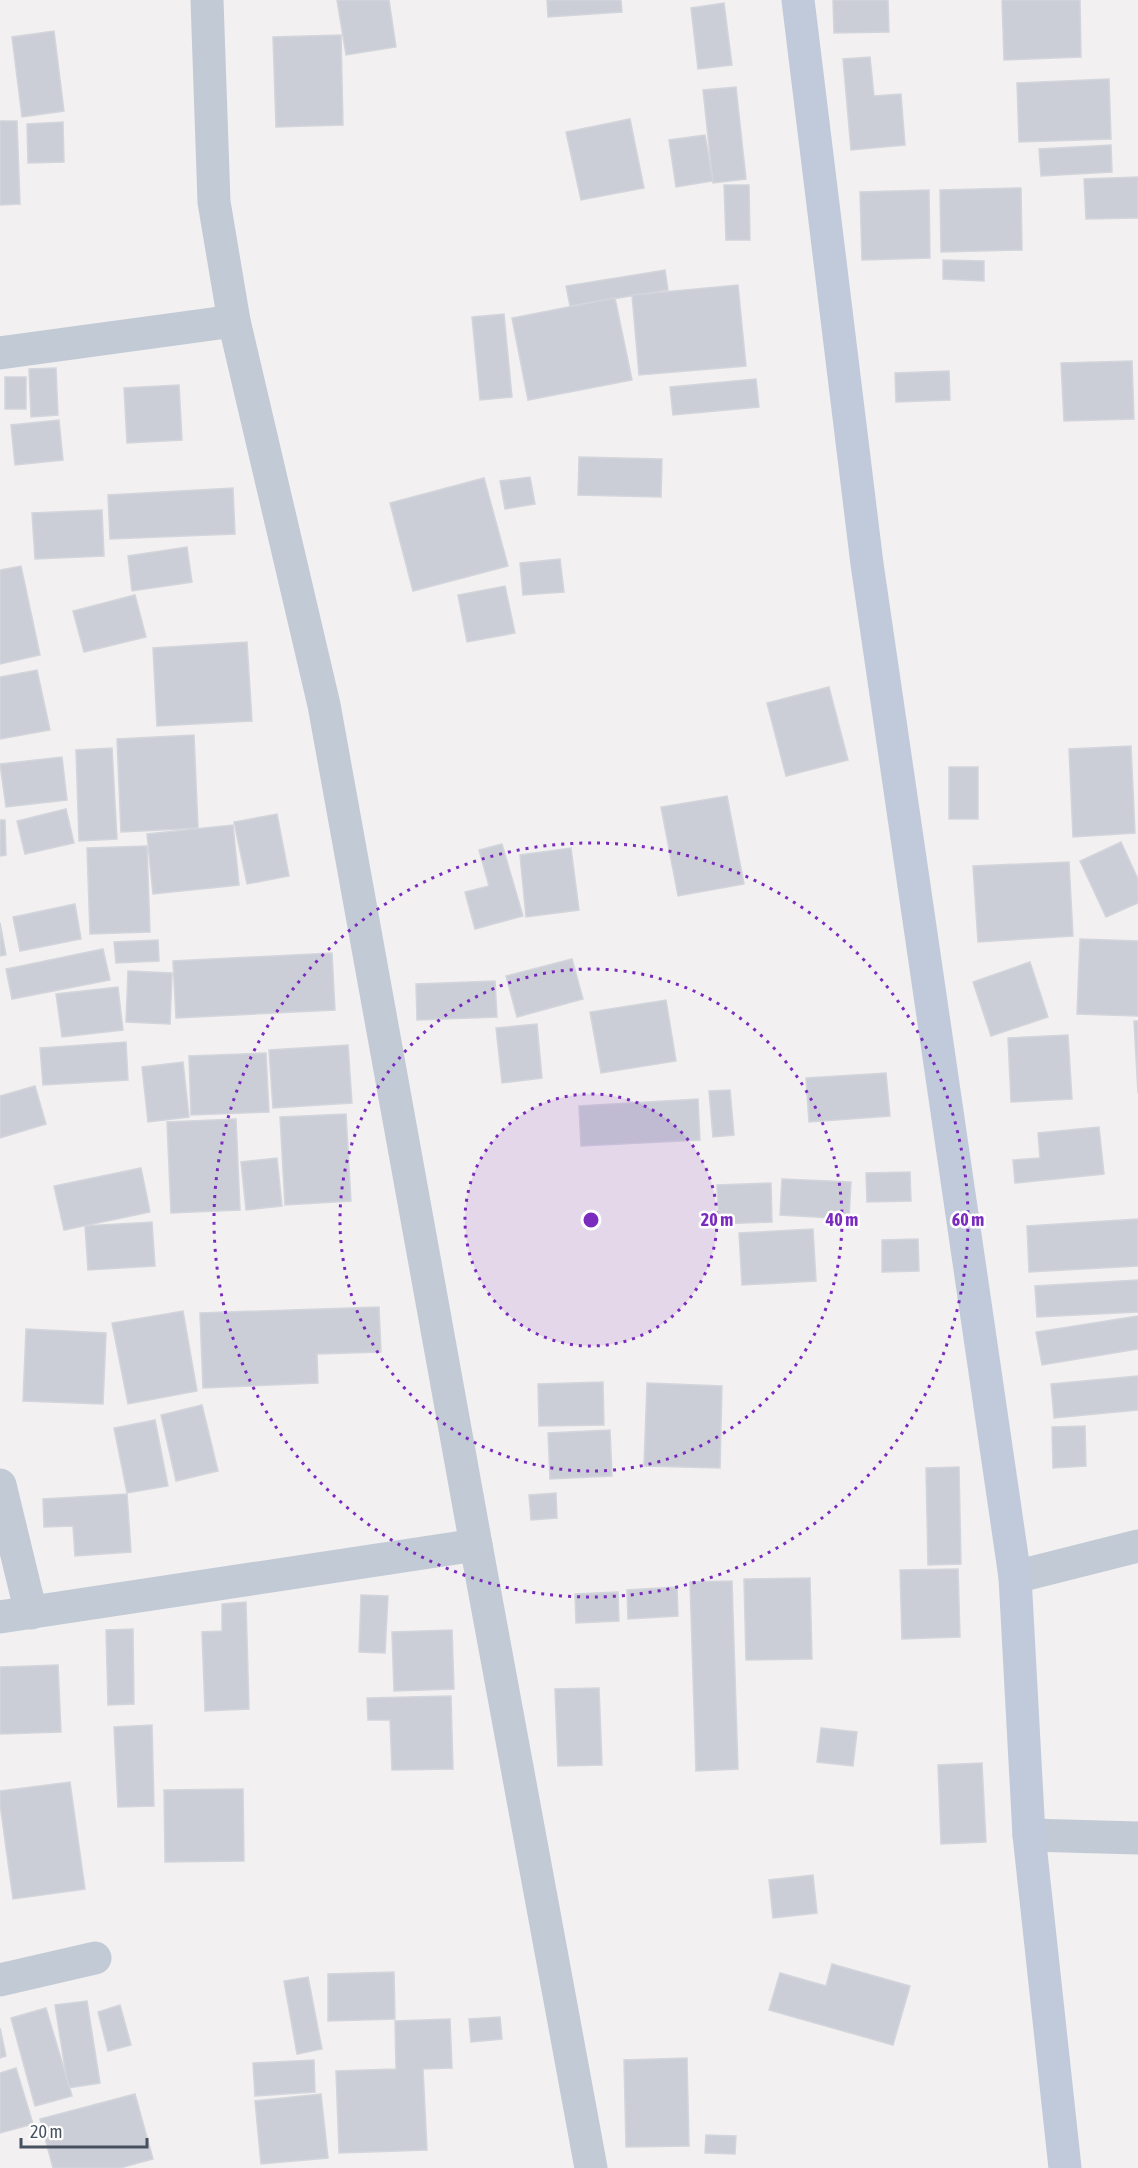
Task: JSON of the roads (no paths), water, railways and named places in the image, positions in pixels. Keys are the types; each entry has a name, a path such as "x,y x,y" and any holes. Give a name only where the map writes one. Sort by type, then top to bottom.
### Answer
{"street":[{"path":"207,0 213,202 234,321 324,705 591,2168"},
{"path":"798,0 867,564 1015,1577 1029,1834 1065,2168"},
{"path":"0,353 234,321"},
{"path":"0,1485 15,1615 476,1545"},
{"path":"1015,1577 1138,1546"},
{"path":"1029,1834 1138,1838"},
{"path":"0,1980 95,1958"}]}
